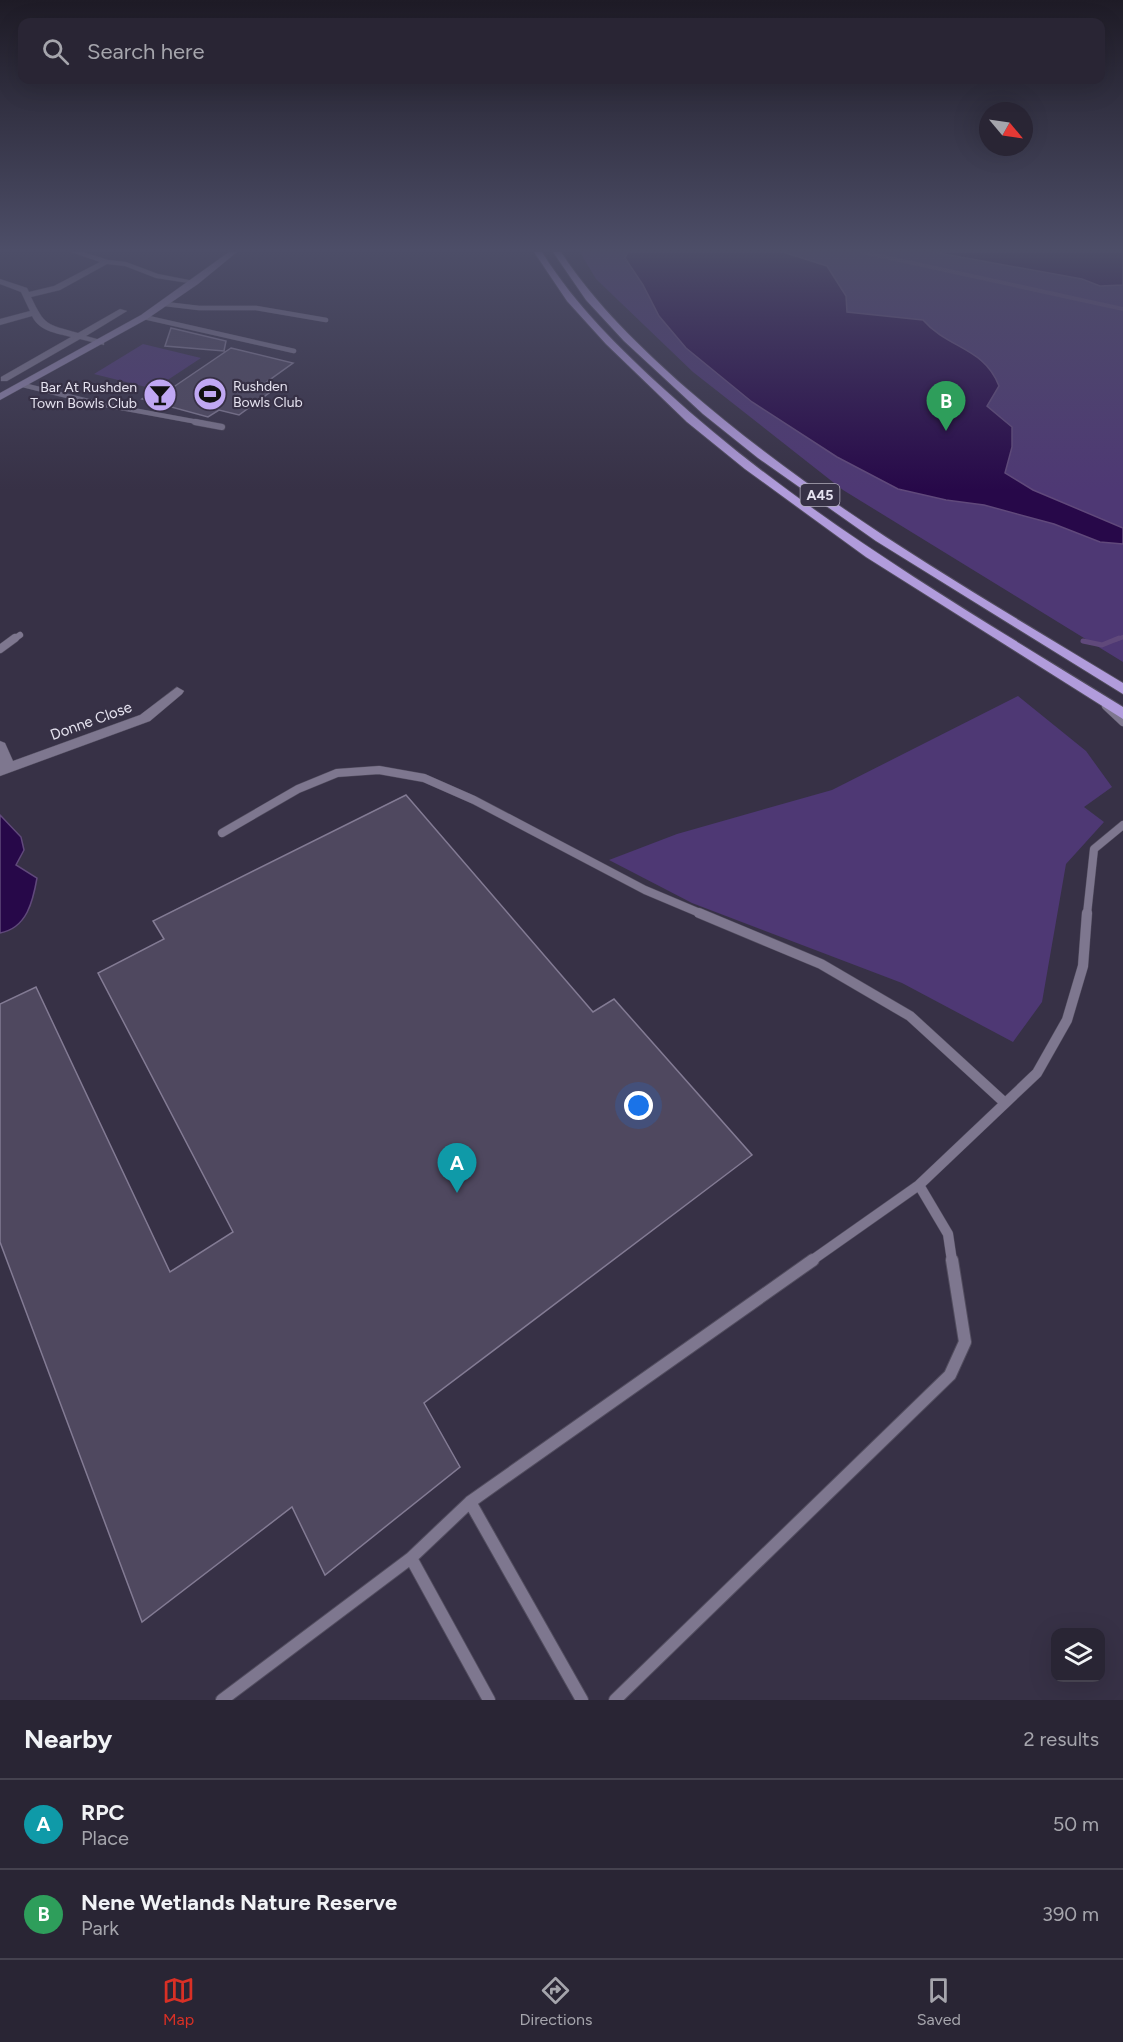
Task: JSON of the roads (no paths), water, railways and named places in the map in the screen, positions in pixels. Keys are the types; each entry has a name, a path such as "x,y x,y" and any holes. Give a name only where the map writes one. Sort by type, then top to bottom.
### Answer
{"highway":[{"name":"A45","path":"598,331 710,436 834,530 1123,714"},
{"name":"A45","path":"620,331 689,397 766,458 892,545 1123,689"}],"main road":[{"path":"0,397 121,331"}],"street":[{"path":"62,331 101,343"},
{"path":"3,379 86,331"},
{"name":"Donne Close","path":"0,746 4,770 145,718 177,691"}],"lane":[{"path":"205,331 294,351"},
{"path":"23,385 100,405 222,427"},
{"path":"0,649 20,635"},
{"path":"1099,698 1123,722"},
{"path":"222,832 298,789 337,773 379,770 424,778 492,809 645,890 820,964 910,1016 1005,1103"},
{"path":"222,1700 411,1558 470,1502 919,1185 1037,1073 1067,1020 1083,966 1094,849 1123,825"},
{"path":"615,1700 950,1375 965,1342 948,1234 919,1185"},
{"path":"470,1502 582,1700"},
{"path":"411,1558 489,1700"}],"waterway":[{"path":"1115,640 1123,637"},
{"path":"1083,641 1102,645 1119,638"}],"place":[{"name":"Rushden Bowls Club","path":"210,394"},
{"name":"Bar At Rushden Town Bowls Club","path":"160,395"},
{"name":"Nene Wetlands Nature Reserve","path":"946,431"},
{"name":"RPC","path":"457,1193"}]}
